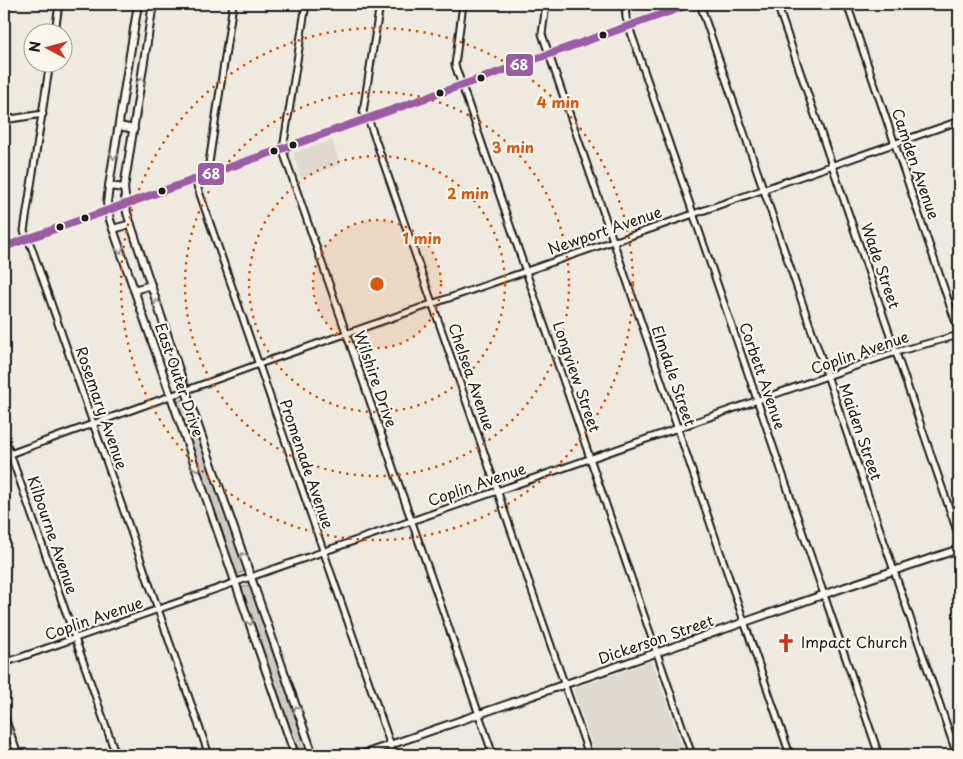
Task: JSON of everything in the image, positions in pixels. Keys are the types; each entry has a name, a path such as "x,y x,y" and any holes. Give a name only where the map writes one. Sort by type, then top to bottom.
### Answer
{"street":[{"path":"56,22 59,4"},
{"name":"East Outer Drive","path":"138,4 109,186 108,209 113,229 295,755"},
{"name":"East Outer Drive","path":"153,4 124,188 126,204 186,391 313,755"},
{"path":"207,176 233,4"},
{"name":"Wilshire Drive","path":"306,4 283,149 492,755"},
{"name":"Chelsea Avenue","path":"380,4 363,112 370,124 589,755"},
{"name":"Longview Street","path":"463,4 454,62 692,755"},
{"name":"Elmdale Street","path":"546,4 542,34 790,755"},
{"name":"Corbett Avenue","path":"625,4 625,13 629,26 879,755"},
{"path":"4,247 691,4"},
{"name":"Maiden Street","path":"700,4 957,755"},
{"name":"Wade Street","path":"776,4 959,537"},
{"name":"Camden Avenue","path":"847,4 959,333"},
{"path":"957,4 959,10"},
{"name":"Rosemary Avenue","path":"49,72 24,231 209,755"},
{"path":"4,120 43,114"},
{"name":"Newport Avenue","path":"172,396 959,120"},
{"path":"119,126 134,129"},
{"name":"Promenade Avenue","path":"195,180 394,755"},
{"path":"109,186 124,188"},
{"path":"113,229 131,224"},
{"path":"134,290 151,284"},
{"name":"Coplin Avenue","path":"4,664 896,352 959,333"},
{"path":"4,456 172,396"},
{"name":"Kilbourne Avenue","path":"4,436 116,755"},
{"name":"Dickerson Street","path":"361,755 959,549"},
{"path":"4,715 18,755"}],"shaded area":[{"path":"332,140 340,165 301,178 293,153"},
{"path":"184,399 244,568 243,572 238,574 178,407 178,401"},
{"path":"249,585 309,755 300,755 242,590 243,587"},
{"path":"652,661 685,755 596,755 573,689"}],"transit line":[{"name":"68","path":"4,247 691,4"}],"place":[{"name":"Impact Church","path":"786,643"}]}
